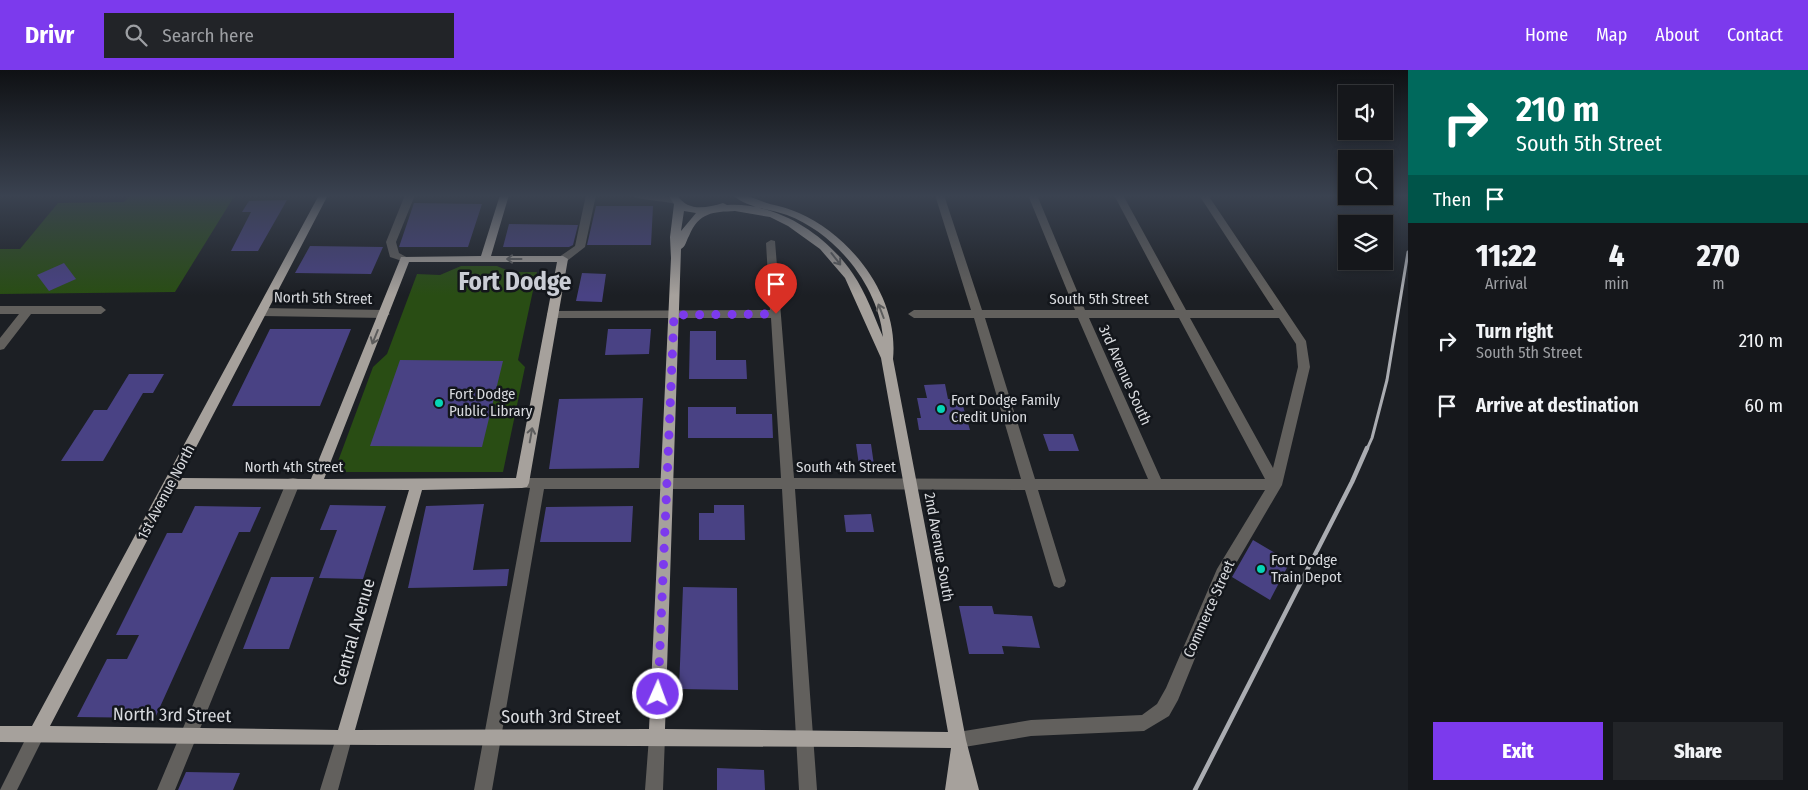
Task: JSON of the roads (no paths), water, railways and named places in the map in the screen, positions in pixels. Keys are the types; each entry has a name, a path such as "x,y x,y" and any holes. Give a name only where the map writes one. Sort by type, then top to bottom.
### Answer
{"main road":[{"name":"1st Avenue North","path":"37,734 305,229"},
{"path":"485,259 494,229"},
{"path":"657,738 677,229"},
{"path":"676,258 687,229"},
{"name":"2nd Avenue South","path":"800,229 835,257 855,287 887,359"},
{"name":"2nd Avenue South","path":"819,229 846,250 862,272 879,305 888,330 887,359 958,740"},
{"path":"316,483 406,259 563,259 522,483"},
{"name":"North 4th Street","path":"171,483 417,484"},
{"name":"South 4th Street","path":"417,484 522,483"},
{"name":"Central Avenue","path":"344,738 417,484"},
{"name":"North 3rd Street","path":"0,734 344,738"},
{"name":"South 3rd Street","path":"344,738 958,740"},
{"path":"954,790 958,740"},
{"path":"958,740 970,790"}],"street":[{"path":"396,229 391,242 394,255 406,259"},
{"path":"563,259 580,247 584,229"},
{"path":"950,229 1031,484 1059,581"},
{"name":"3rd Avenue South","path":"1046,229 1082,315 1157,484"},
{"path":"1137,229 1275,485"},
{"name":"Commerce Street","path":"958,740 1031,728 1144,723 1163,710 1172,694 1222,574 1275,485 1304,368 1302,344 1227,229"},
{"path":"771,243 789,484 808,790"},
{"path":"0,310 100,310"},
{"path":"0,346 28,310"},
{"name":"North 5th Street","path":"262,312 384,314"},
{"path":"553,314 776,314"},
{"name":"South 5th Street","path":"914,314 1284,314"},
{"path":"166,790 293,483"},
{"name":"South 4th Street","path":"522,483 1275,485"},
{"path":"483,790 538,483"},
{"name":"1st Avenue North","path":"8,790 37,734"},
{"name":"Central Avenue","path":"329,790 344,738"},
{"path":"654,790 657,738"}],"railway":[{"path":"1367,449 1372,438 1387,380 1408,252"},
{"path":"1195,790 1352,482 1367,448"}],"place":[{"name":"Fort Dodge Public Library","path":"439,403"},
{"name":"Fort Dodge Family Credit Union","path":"941,409"},
{"name":"Fort Dodge Train Depot","path":"1261,569"}],"district":[{"name":"Fort Dodge","path":"515,281"}]}
